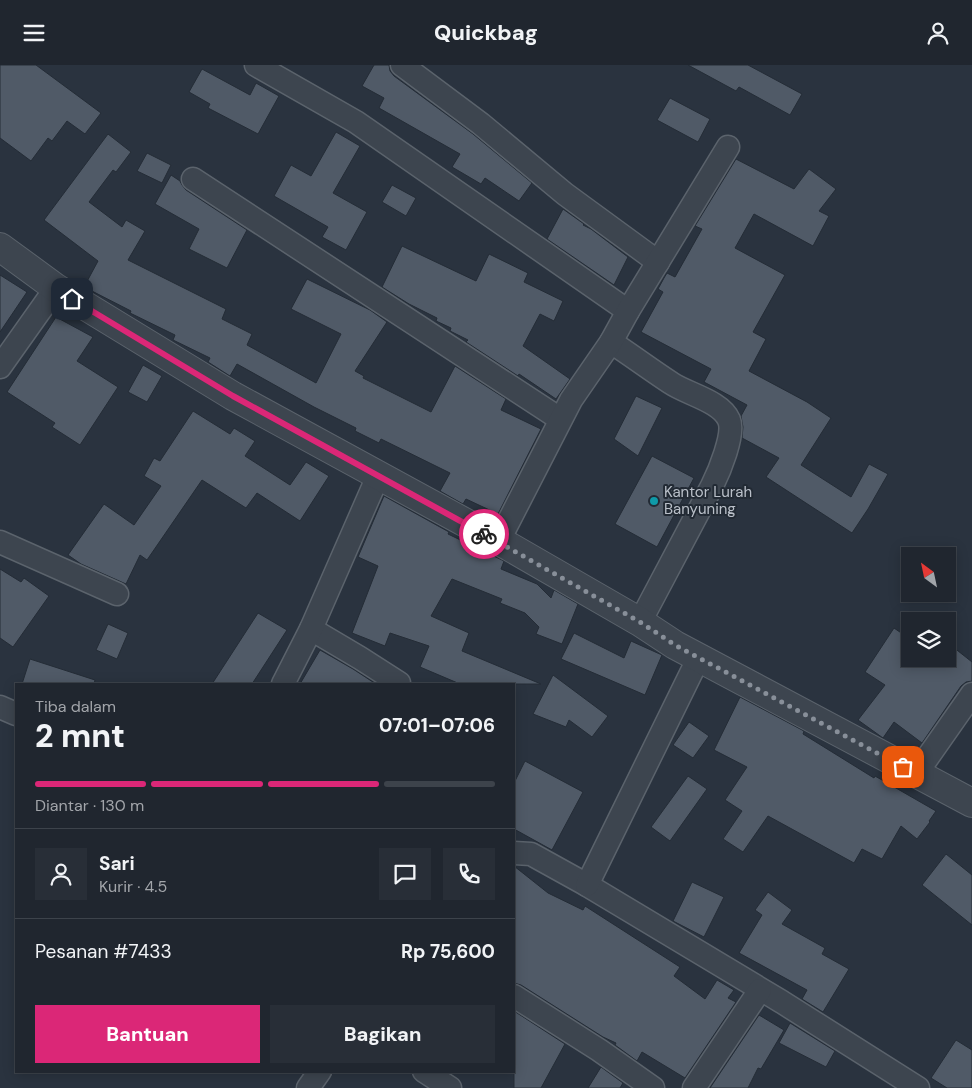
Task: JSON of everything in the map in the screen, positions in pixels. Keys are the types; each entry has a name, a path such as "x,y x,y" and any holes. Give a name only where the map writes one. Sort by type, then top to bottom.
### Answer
{"street":[{"path":"256,65 356,122 628,311"},
{"path":"402,65 481,124 565,194 658,262"},
{"path":"498,542 571,400 611,342 728,147"},
{"path":"193,179 560,419"},
{"path":"0,247 56,289 233,396 498,542 640,622 675,645 972,803"},
{"path":"0,367 56,289"},
{"path":"611,342 673,385 713,404 729,420 730,430 721,466 640,622"},
{"path":"284,683 311,629 378,476"},
{"path":"0,542 117,594"},
{"path":"311,629 399,683"},
{"path":"587,885 699,657"},
{"path":"916,774 972,694"},
{"path":"0,707 15,714"},
{"path":"515,853 531,854 587,885 791,1007 918,1088"},
{"path":"694,1088 760,990"},
{"path":"515,997 599,1050 653,1088"},
{"path":"308,1088 319,1073"},
{"path":"427,1073 450,1088"}],"building":[{"path":"0,65 36,65 101,113 85,134 67,121 52,141 48,138 31,161 0,138"},
{"path":"374,65 389,65 390,71 394,76 473,134 532,183 519,201 485,178 481,184 452,167 460,154 379,108 384,98 362,86"},
{"path":"688,65 748,65 802,94 790,115 739,87 736,91"},
{"path":"202,69 250,95 256,83 279,96 258,134 208,108 210,104 189,92"},
{"path":"670,98 710,119 698,142 657,120"},
{"path":"336,132 360,146 333,193 367,212 346,250 322,237 328,227 274,196 291,165 311,176"},
{"path":"108,134 131,152 116,172 113,170 89,202 122,227 126,220 145,231 128,260 226,309 222,319 252,334 247,345 316,383 341,334 291,309 307,279 370,310 387,322 355,371 364,376 363,378 431,412 455,366 506,399 501,410 541,429 498,514 466,499 463,504 440,491 450,473 381,439 379,443 355,431 356,428 237,364 230,376 208,362 210,358 173,340 175,335 130,313 131,311 84,287 98,261 44,220"},
{"path":"147,153 171,165 162,183 137,171"},
{"path":"736,159 794,189 809,169 836,189 819,211 829,216 813,246 754,214 735,248 785,275 753,332 766,339 749,371 807,402 831,418 801,465 851,497 869,464 888,474 852,533 766,477 779,458 742,438 741,416 747,405 704,382 711,369 641,332 663,292 658,289 664,278 667,273 675,277 702,229 695,226"},
{"path":"171,175 180,181 186,190 247,230 227,268 189,249 199,229 155,204"},
{"path":"392,185 416,198 406,216 382,202"},
{"path":"563,209 628,257 614,285 547,239"},
{"path":"402,246 476,281 489,254 528,273 524,282 563,301 554,321 540,314 523,346 570,379 556,399 466,342 468,340 450,331 451,328 436,321 437,318 409,304 382,287"},
{"path":"0,275 27,292 0,332"},
{"path":"56,317 93,337 77,361 118,387 80,445 52,427 55,423 7,392"},
{"path":"143,365 162,376 147,402 128,392"},
{"path":"636,396 662,408 638,456 614,439"},
{"path":"193,411 230,434 234,428 255,441 245,456 290,485 306,462 329,476 300,521 257,493 246,508 202,480 147,560 140,555 126,584 81,564 68,555 104,504 134,525 161,486 144,476 154,458 160,461"},
{"name":"Kantor Lurah Banyuning","path":"652,456 694,478 657,547 615,524"},
{"path":"384,496 449,532 448,534 504,561 501,569 537,584 551,598 554,590 578,604 562,644 536,634 539,627 525,613 500,603 502,599 452,579 431,616 469,633 462,651 541,684 458,683 420,667 429,646 390,633 385,646 352,633 378,566 358,557"},
{"path":"0,569 21,582 24,578 49,596 13,647 0,638"},
{"path":"258,613 287,630 253,683 213,683"},
{"path":"108,624 128,633 117,659 96,650"},
{"path":"894,628 901,633 901,667 956,667 956,649 972,662 972,681 966,682 961,686 922,743 894,722 883,738 858,720 885,685 865,672"},
{"path":"574,633 624,658 631,641 662,655 645,695 561,659"},
{"path":"320,650 374,683 301,683"},
{"path":"30,659 95,680 94,683 22,683"},
{"path":"553,675 608,716 592,737 569,720 566,727 533,714"},
{"path":"740,697 804,731 803,734 874,778 875,776 936,811 930,822 917,839 901,826 882,859 862,849 854,863 768,816 743,852 723,839 742,811 725,800 747,767 714,750"},
{"path":"689,722 709,736 693,758 673,745"},
{"path":"525,761 583,792 552,850 515,830 515,781"},
{"path":"688,776 707,789 670,841 651,827"},
{"path":"946,854 972,875 972,925 922,885"},
{"path":"515,867 548,893 583,910 585,906 680,967 674,976 705,999 717,980 734,990 728,998 736,1002 685,1078 642,1052 637,1061 615,1045 616,1043 603,1037 521,985 515,983"},
{"path":"692,882 724,897 704,937 673,921"},
{"path":"768,892 792,910 782,924 825,948 822,954 849,969 823,1012 802,999 807,990 739,953 762,915 755,910"},
{"path":"515,1012 565,1044 541,1088 514,1088"},
{"path":"759,1015 784,1030 761,1069 758,1068 748,1088 710,1088"},
{"path":"790,1023 835,1051 826,1067 779,1043"},
{"path":"956,1040 972,1050 972,1088 947,1088 931,1078"},
{"path":"601,1067 623,1083 620,1088 588,1088"}],"way so far":[{"path":"484,534 640,622 675,645 903,767"}],"place":[{"name":"Kantor Lurah Banyuning","path":"654,501"}],"route":[{"path":"72,299 233,396 484,534"}]}
